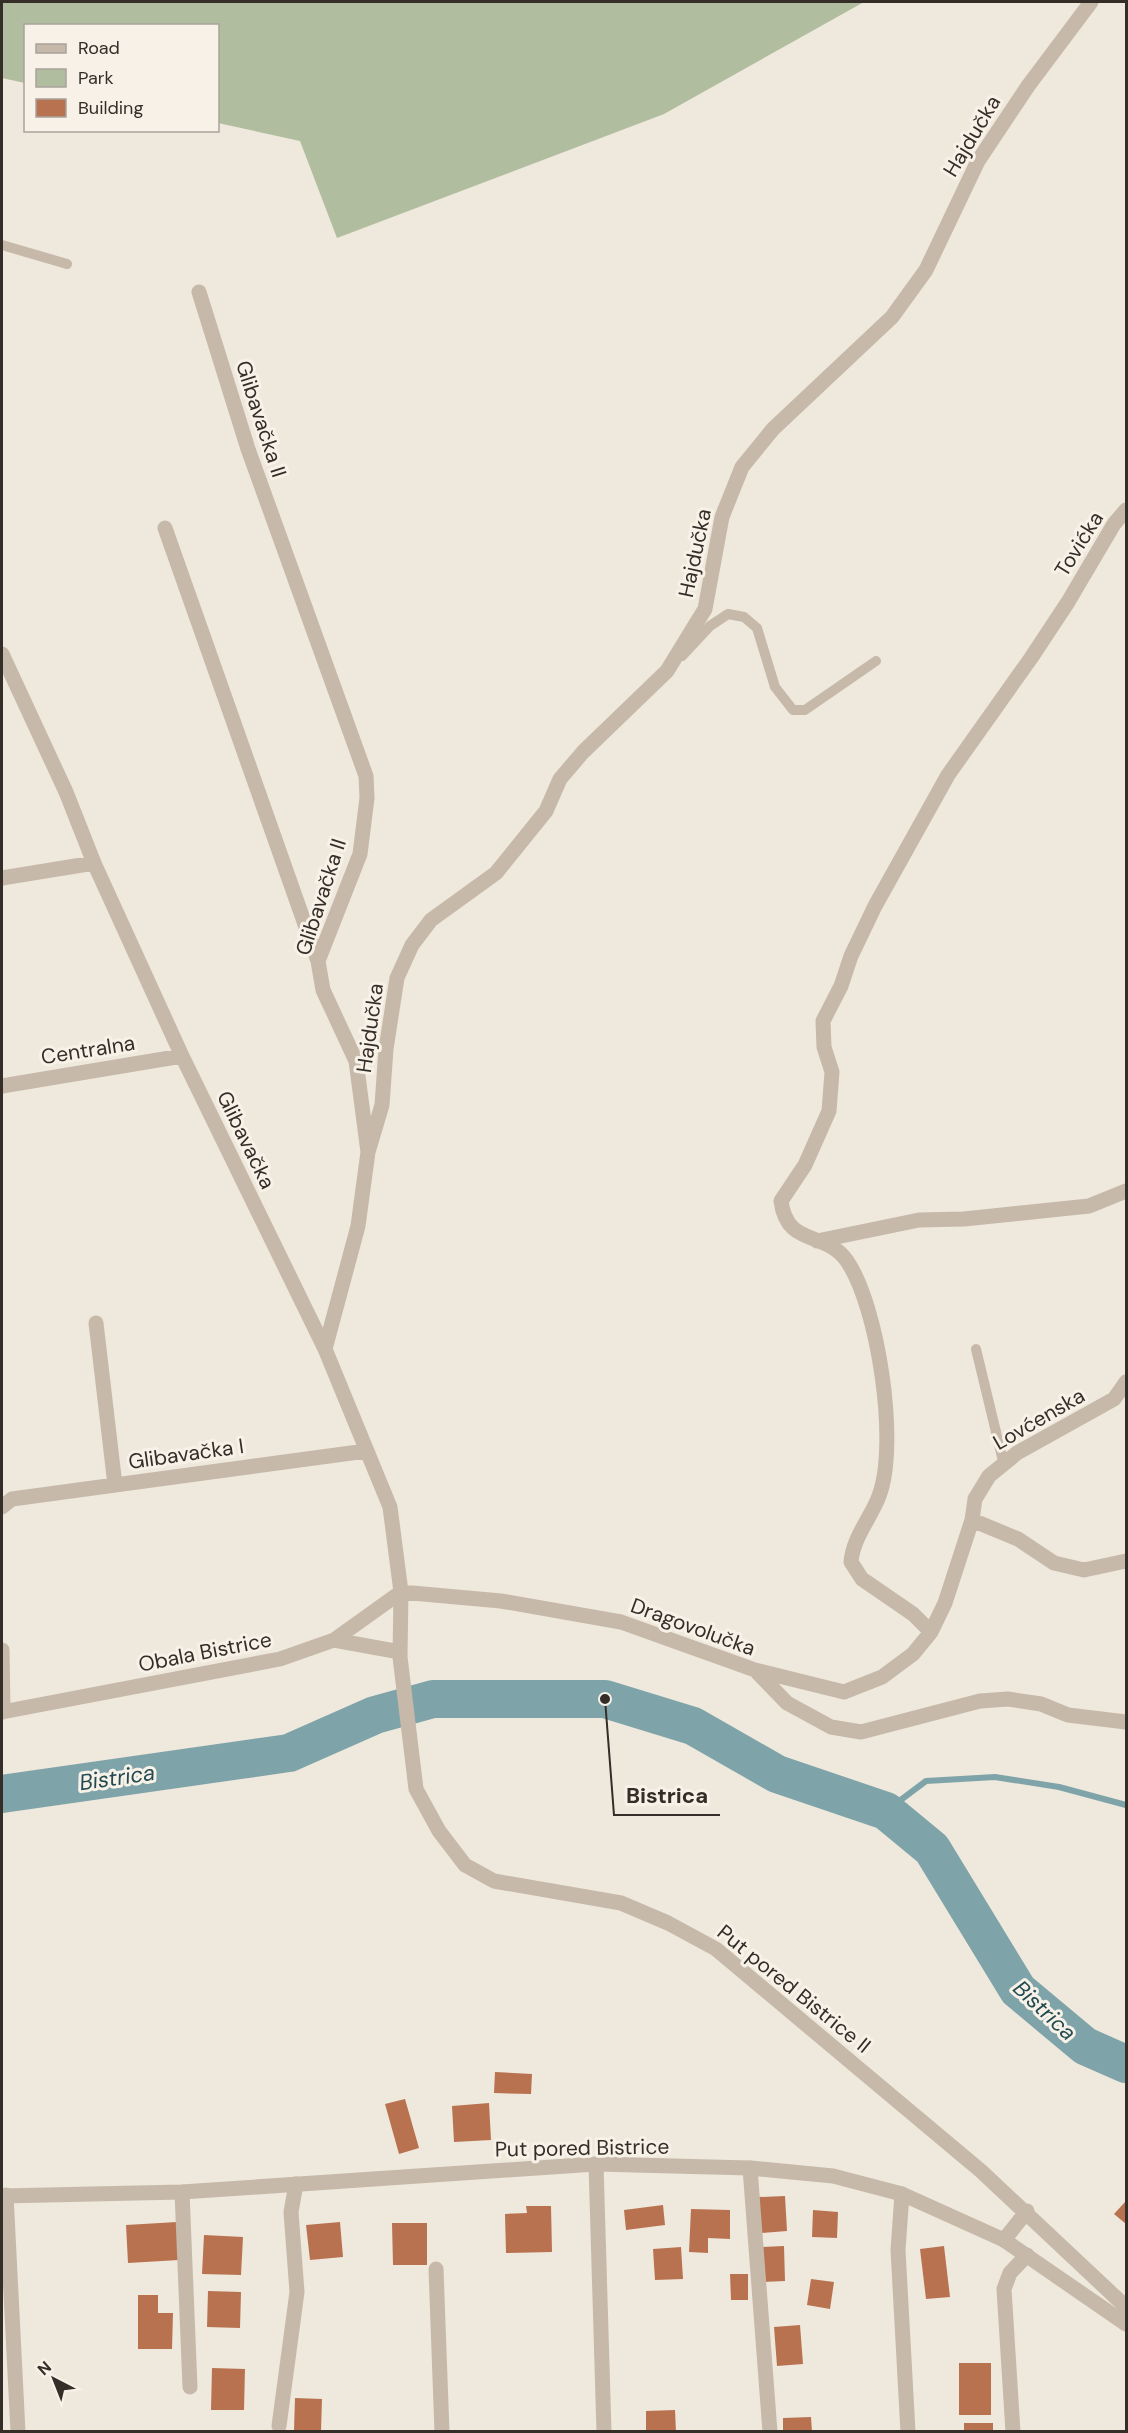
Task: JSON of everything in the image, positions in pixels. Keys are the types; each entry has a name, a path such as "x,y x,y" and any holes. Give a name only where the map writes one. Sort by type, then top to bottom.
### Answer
{"street":[{"name":"Hajdučka","path":"368,1152 382,1105 387,1040 397,978 412,945 431,920 496,873 546,811 560,779 583,752 667,671 705,609 722,517 742,467 772,429 892,317 926,270 978,161 1028,86 1091,2"},
{"name":"Glibavačka II","path":"198,292 248,449 366,776 367,798 360,854 318,961 323,990 356,1061 368,1152 358,1226 325,1349"},
{"name":"Tovićka","path":"931,1632 913,1614 862,1579 851,1562 858,1537 880,1494 886,1455 884,1395 871,1312 847,1260 831,1245 802,1236 789,1225 783,1214 781,1201 805,1165 829,1111 832,1072 824,1047 823,1021 841,986 851,956 875,906 948,774 1068,602 1114,524 1126,510"},
{"path":"165,528 318,961"},
{"name":"Glibavačka","path":"2,654 66,792 94,863 182,1056 325,1349 390,1508 401,1592 400,1654"},
{"path":"2,878 94,863"},
{"name":"Centralna","path":"2,1086 182,1056"},
{"path":"817,1241 919,1220 964,1219 1089,1206 1126,1191"},
{"path":"96,1323 115,1485"},
{"name":"Lovćenska","path":"755,1670 844,1692 882,1677 913,1654 931,1632 945,1603 972,1520 975,1499 1004,1461 1114,1399 1126,1382"},
{"name":"Glibavačka I","path":"7,1503 115,1485 366,1451"},
{"path":"972,1520 1018,1539 1054,1563 1084,1570 1126,1561"},
{"name":"Obala Bistrice","path":"2,1712 280,1659 334,1640 401,1592"},
{"name":"Dragovolučka","path":"401,1592 501,1601 621,1622 755,1670 787,1703 831,1727 861,1731 980,1701 1008,1699 1041,1704 1068,1715 1126,1722"},
{"path":"334,1640 400,1654"},
{"path":"2,1650 2,1712"},
{"name":"Put pored Bistrice II","path":"400,1654 416,1790 439,1831 465,1865 494,1881 621,1903 668,1923 716,1950 1027,2211 1126,2307"},
{"path":"596,2164 604,2432"},
{"name":"Put pored Bistrice","path":"4,2195 182,2192 596,2164 750,2168 853,2179 902,2194 1004,2240 1126,2324"},
{"path":"750,2168 770,2432"},
{"path":"279,2426 297,2292 291,2212 296,2184"},
{"path":"182,2192 190,2387"},
{"path":"902,2194 898,2250 908,2432"},
{"path":"4,2195 18,2432"},
{"path":"1004,2240 1027,2211"},
{"path":"1013,2432 1004,2289 1010,2273 1027,2255"},
{"path":"436,2269 442,2432"}],"lane":[{"path":"2,245 68,264"},
{"path":"667,671 710,626 728,614 744,617 757,628 775,687 793,710 805,710 876,661"},
{"path":"976,1349 1004,1461"}],"green space":[{"path":"2,2 864,2 664,114 337,238 300,141 219,123 219,24 24,24 24,83 2,78"}],"building":[{"path":"495,2072 532,2074 531,2094 494,2093"},
{"path":"405,2099 419,2148 399,2154 385,2104"},
{"path":"489,2103 491,2140 454,2142 452,2106"},
{"path":"785,2196 787,2231 761,2233 759,2197"},
{"path":"1126,2203 1126,2224 1114,2214"},
{"path":"663,2205 665,2225 626,2230 624,2210"},
{"path":"526,2206 551,2206 552,2252 506,2253 505,2214 527,2213"},
{"path":"691,2209 730,2210 730,2239 708,2238 708,2253 689,2252"},
{"path":"813,2210 838,2212 837,2238 812,2237"},
{"path":"177,2222 179,2260 128,2263 126,2225"},
{"path":"340,2222 343,2257 310,2260 306,2225"},
{"path":"392,2223 427,2223 427,2265 393,2265"},
{"path":"204,2235 243,2237 241,2275 202,2274"},
{"path":"784,2246 785,2281 761,2282 760,2247"},
{"path":"944,2246 950,2297 926,2299 920,2249"},
{"path":"681,2247 683,2279 655,2280 653,2249"},
{"path":"730,2274 748,2274 748,2300 731,2300"},
{"path":"811,2279 834,2282 830,2309 807,2305"},
{"path":"208,2291 241,2292 240,2328 207,2327"},
{"path":"138,2295 158,2295 158,2313 173,2313 172,2349 138,2349"},
{"path":"800,2325 803,2364 777,2366 774,2327"},
{"path":"959,2363 991,2363 991,2415 959,2415"},
{"path":"212,2368 245,2369 244,2410 211,2410"},
{"path":"295,2398 322,2399 321,2431 294,2430"},
{"path":"675,2410 676,2432 646,2432 646,2411"},
{"path":"811,2417 812,2432 783,2432 783,2418"},
{"path":"964,2423 993,2423 993,2432 964,2432"}],"waterway":[{"name":"Bistrica","path":"2,1794 289,1753 375,1715 433,1699 605,1699 693,1726 777,1774 886,1811 932,1849 1018,1990 1085,2046 1126,2064"},
{"path":"886,1811 926,1781 995,1777 1059,1787 1126,1805"}],"place":[{"name":"Bistrica","path":"605,1699"}]}
